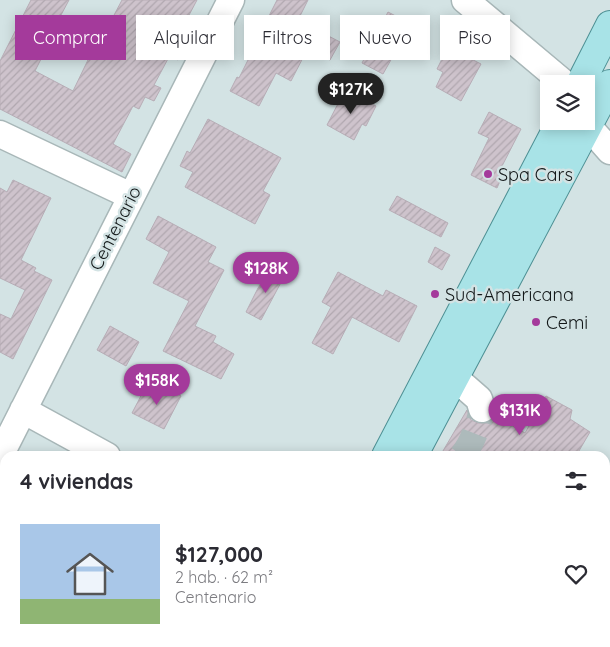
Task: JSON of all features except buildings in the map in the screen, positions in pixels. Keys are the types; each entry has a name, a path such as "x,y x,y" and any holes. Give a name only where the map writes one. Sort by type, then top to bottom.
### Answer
{"main road":[{"path":"585,75 609,29"},
{"path":"595,109 610,84"},
{"path":"389,451 556,130"},
{"path":"418,451 583,130"}],"street":[{"name":"Centenario","path":"2,451 231,0"},
{"path":"465,0 554,75"},
{"path":"593,130 610,151"},
{"path":"0,134 132,196"},
{"path":"455,378 479,398 482,409"},
{"path":"23,410 98,451"}],"tunnel":[{"path":"465,451 475,434 482,409"}],"place":[{"name":"Spa Cars","path":"488,174"},
{"name":"Sud-Americana","path":"435,294"},
{"name":"Cemi","path":"536,322"}]}
